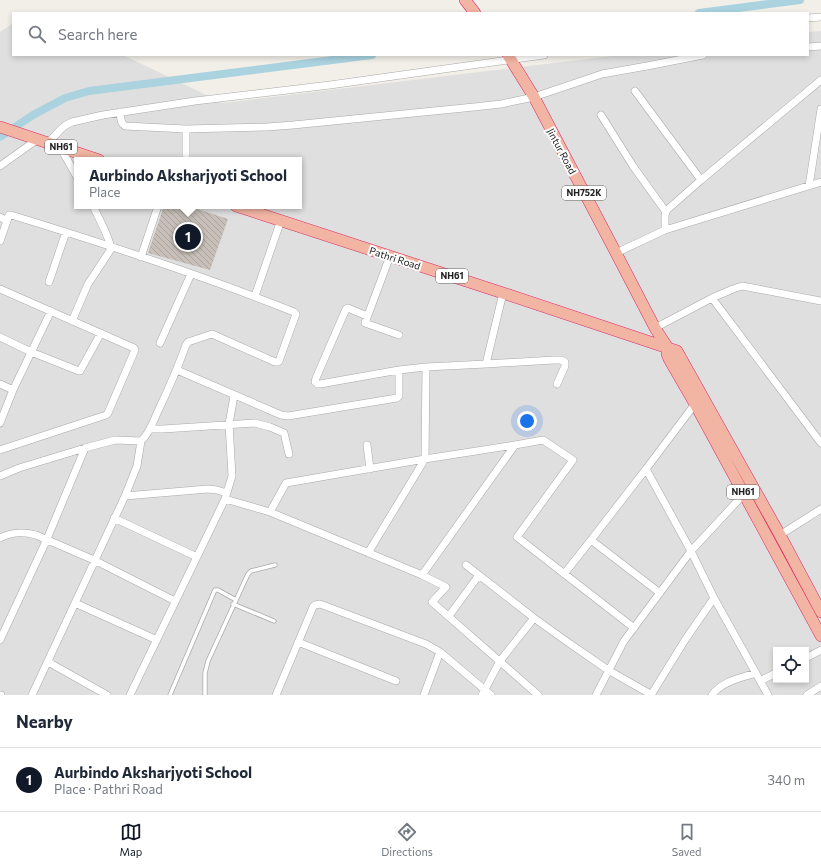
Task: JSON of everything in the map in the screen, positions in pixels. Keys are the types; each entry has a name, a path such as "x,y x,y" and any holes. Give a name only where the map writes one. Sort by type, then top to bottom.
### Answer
{"highway":[{"path":"465,0 474,12"},
{"name":"Jintur Road","path":"509,57 534,97 656,330"},
{"name":"NH61","path":"0,127 90,157"},
{"name":"Pathri Road","path":"246,209 503,292 668,348"},
{"name":"NH752K","path":"656,330 668,348"},
{"name":"NH61","path":"821,612 678,351 668,348 668,357 821,636"}],"street":[{"path":"809,18 821,17"},
{"path":"809,47 821,46"},
{"path":"0,166 69,124 99,115 195,101 330,85 509,57 526,56"},
{"path":"120,112 122,124 125,126 186,129 267,128 501,104 534,97 602,74 699,56"},
{"path":"666,212 701,180 821,80"},
{"path":"635,91 701,180"},
{"path":"809,186 821,109"},
{"path":"601,115 633,166 666,212 665,230"},
{"path":"186,129 186,157"},
{"path":"60,147 74,172"},
{"path":"616,253 665,230 821,182"},
{"path":"72,321 88,284 109,252 111,246 104,228 94,209"},
{"path":"141,257 157,209"},
{"path":"0,241 9,215 11,215 111,246 255,296 296,313 278,362 211,334 187,343 177,370 150,429 141,441 137,466 125,496 32,695"},
{"path":"0,217 7,220"},
{"path":"255,296 281,220"},
{"path":"49,282 66,232"},
{"path":"390,256 365,324 399,335"},
{"path":"160,343 191,274"},
{"path":"656,330 712,298 736,288 746,286 821,301"},
{"path":"0,289 101,333 134,348 135,350 107,414 0,450"},
{"path":"486,364 503,292"},
{"path":"712,298 821,443"},
{"path":"367,316 348,308 346,309 315,382 320,384 399,370 426,367 561,360 565,362 565,366 557,384"},
{"path":"0,423 13,390 51,312"},
{"path":"0,337 31,352 79,371 101,333"},
{"path":"368,553 425,459 426,367"},
{"path":"177,370 234,396 284,416 292,416 397,398 399,396 399,370"},
{"path":"0,384 13,390"},
{"path":"130,695 226,496 232,476 229,424 234,396"},
{"path":"564,574 695,404"},
{"path":"150,429 255,423 284,433 288,454"},
{"path":"0,476 16,469 84,448 116,440 141,441"},
{"path":"270,512 286,483 544,440 573,460 517,537 634,628"},
{"path":"367,445 370,469"},
{"path":"422,576 515,445"},
{"path":"0,640 2,631 47,539 84,448"},
{"path":"646,469 691,551 714,598 768,695"},
{"path":"125,496 208,490 270,512 446,587 432,602 538,695"},
{"path":"596,695 624,641 691,551 744,494"},
{"path":"780,535 821,509"},
{"path":"114,518 197,557"},
{"path":"0,538 9,534 36,535 94,560 175,601"},
{"path":"591,540 660,593"},
{"path":"466,564 534,618 608,670 651,695 685,640 714,598"},
{"path":"449,616 479,575"},
{"path":"74,603 157,640"},
{"path":"276,695 313,607 320,604 420,641 440,652 483,692 491,695"},
{"path":"483,692 500,661 534,618"},
{"path":"298,642 396,681"},
{"path":"809,656 821,650"},
{"path":"424,695 440,652"},
{"path":"48,662 107,695"},
{"path":"712,695 724,684 756,673"},
{"path":"760,681 773,674"},
{"path":"807,695 821,686"}],"lane":[{"path":"205,695 204,680 206,666 233,604 249,572 275,565"},
{"path":"170,695 214,592 218,590 236,600"},
{"path":"233,604 274,622"}],"shaded area":[{"path":"12,24 12,56 125,56 223,103 612,56 809,56 809,32 821,31 821,695 0,695 0,32"}],"building":[{"path":"163,209 197,209 228,219 210,270 148,253"}],"waterway":[{"path":"707,12 800,0"},
{"path":"0,137 33,115 65,98 89,91 364,56"}],"place":[{"name":"Aurbindo Aksharjyoti School","path":"188,237"}]}
